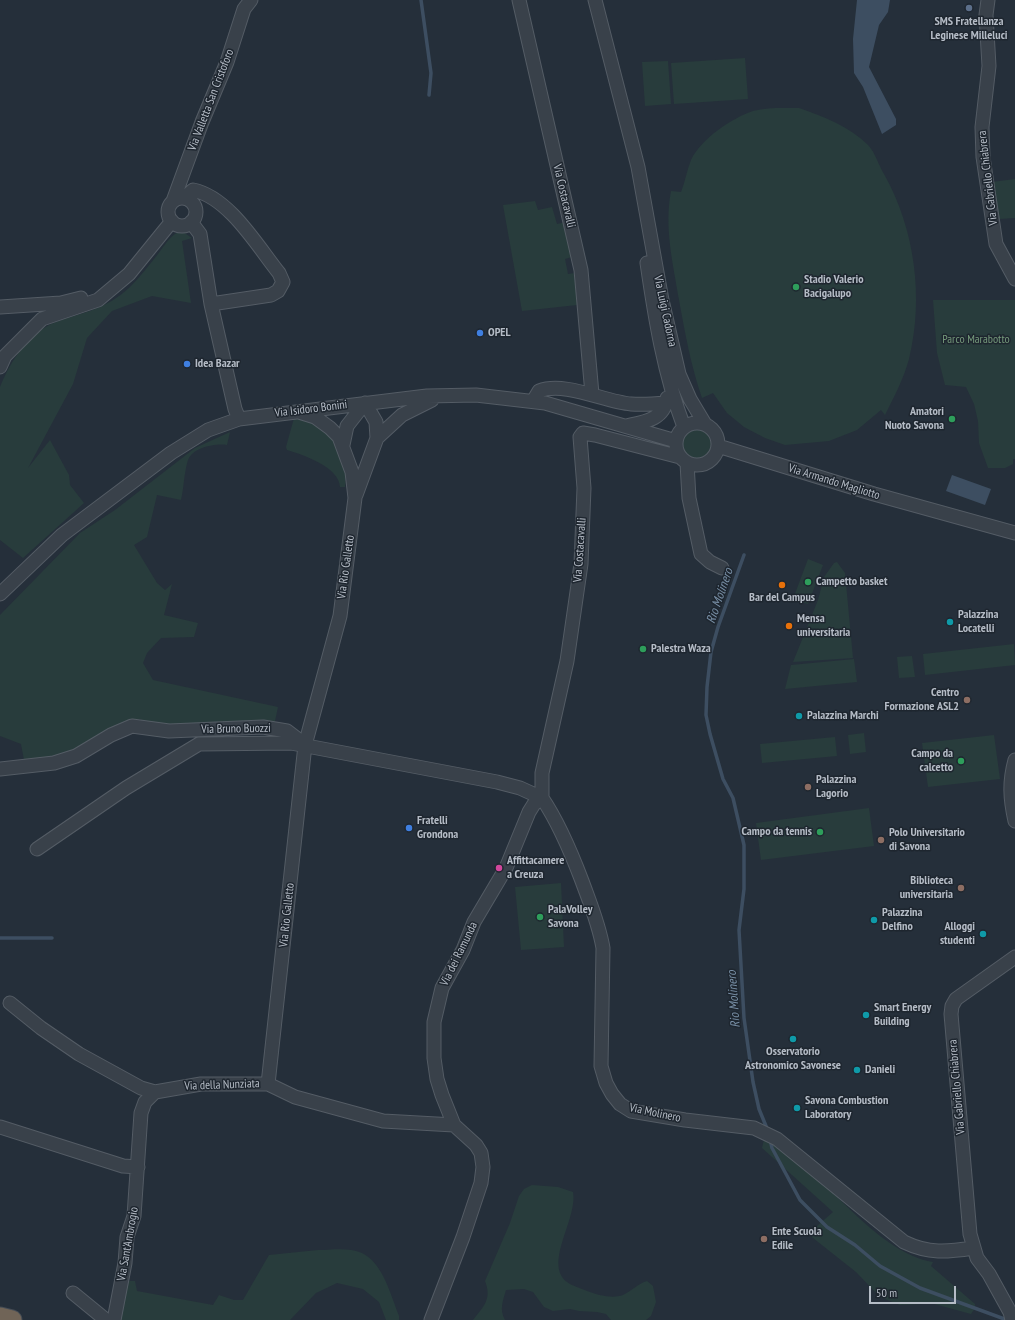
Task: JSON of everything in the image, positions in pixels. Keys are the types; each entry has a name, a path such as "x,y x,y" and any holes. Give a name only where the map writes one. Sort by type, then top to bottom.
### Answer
{"highway":[{"path":"0,1317 12,1320"}],"street":[{"name":"Via Valletta San Cristoforo","path":"178,199 202,122 227,62 244,9 251,0"},
{"name":"Via Costacavalli","path":"519,0 581,270 592,394"},
{"name":"Via Luigi Cadorna","path":"595,0 638,167 662,300 679,374 690,399 705,424"},
{"name":"Via Gabriello Chiabrera","path":"988,0 986,15 989,66 982,127 983,158 996,244 1015,279"},
{"path":"178,199 188,199 195,205 196,214 191,222 179,225 172,221 169,208 178,199 193,190 211,197 225,207 279,273 283,282 278,291 271,295 211,304"},
{"name":"Via Luigi Cadorna","path":"643,193 643,234 655,319 674,398 684,427"},
{"path":"0,367 5,356 42,319 98,300 113,288 129,274 144,257 172,221"},
{"path":"191,222 200,234 211,304 234,409 239,419"},
{"path":"0,307 61,303 113,288"},
{"name":"Via Luigi Cadorna","path":"664,356 668,389 666,403"},
{"path":"533,401 539,390 548,388 592,394 631,404 666,403"},
{"name":"Via Isidoro Bonini","path":"0,594 62,535 171,453 208,430 239,419 427,396 476,396 533,401 571,410 676,441"},
{"path":"377,438 402,415 425,403 446,396"},
{"path":"344,445 348,426 365,403 376,422 377,438 355,498"},
{"path":"624,426 650,420 659,415 666,403"},
{"name":"Via Rio Galletto","path":"268,1084 305,746 340,616 355,498 352,472 344,445 339,437 330,428 315,418 297,411"},
{"path":"684,460 695,465 703,464 710,460 716,454 718,446 718,441 714,431 705,424 690,424 684,427 676,441 676,447 684,460 701,554 710,562 722,568"},
{"name":"Via Costacavalli","path":"542,798 544,765 567,661 581,564 584,488 580,437 583,433 595,435 684,460"},
{"name":"Via Armando Magliotto","path":"718,446 756,459 950,516 1015,533"},
{"name":"Via Bruno Buozzi","path":"0,769 54,763 76,756 111,735 132,726 169,731 263,727 287,731 305,746 497,782 520,788 542,798"},
{"path":"37,848 126,788 199,744 291,743 305,746"},
{"path":"1015,760 1010,777 1010,800 1015,821"},
{"name":"Via dei Ramunda","path":"431,1320 482,1183 483,1167 481,1153 476,1145 454,1125 437,1079 434,1058 434,1022 442,988 463,950 474,922 506,868 529,812 534,804 542,798"},
{"name":"Via Molinero","path":"542,798 557,824 573,859 601,933 603,948 602,1066 606,1083 620,1104 631,1111 685,1120 754,1128 764,1132 777,1139 904,1242 919,1249 930,1251 950,1252 973,1248"},
{"name":"Via Gabriello Chiabrera","path":"973,1248 951,1010 956,999 1015,957"},
{"path":"10,1003 41,1028 79,1054 142,1088 154,1092"},
{"name":"Via della Nunziata","path":"154,1092 201,1084 268,1084 294,1097 383,1121 454,1125"},
{"name":"Via Sant'Ambrogio","path":"114,1320 127,1237 134,1216 141,1113 145,1102 154,1092"},
{"path":"0,1128 123,1166 138,1167"},
{"path":"973,1248 977,1258 989,1274 1011,1316"},
{"path":"73,1293 106,1320"}],"green space":[{"path":"745,58 748,99 674,104 671,63"},
{"path":"668,61 671,104 645,106 642,62"},
{"name":"Stadio Valerio Bacigalupo","path":"770,108 799,108 827,118 845,127 868,145 873,151 895,195 903,218 914,264 916,312 914,336 907,366 885,415 881,410 857,430 829,441 785,445 765,438 744,427 727,413 713,393 702,398 691,362 681,312 670,246 668,218 671,191 681,192 691,160 709,137 727,124 753,111"},
{"path":"1015,179 1015,218 999,219 992,182"},
{"path":"535,201 538,210 552,207 557,224 566,222 572,257 565,259 568,274 575,273 577,305 522,311 503,205"},
{"path":"178,232 183,232 192,238 182,241 191,303 152,296 112,311 87,338 73,384 28,468 50,440 69,475 70,485 84,503 23,558 0,540 0,387 4,377 15,358 29,340 37,333 56,322 95,309 121,295 148,267 169,239"},
{"name":"Parco Marabotto","path":"933,300 1015,300 1015,459 1013,459 1013,464 1005,468 988,468 979,443 978,421 974,404 966,387 945,385 937,353"},
{"path":"294,418 320,425 329,433 344,468 346,479 345,487 340,487 334,473 320,463 287,450 286,447"},
{"path":"697,430 707,434 711,444 707,454 697,458 687,454 683,444 687,434"},
{"path":"230,432 227,445 211,445 205,447 195,452 188,460 181,500 157,495 147,537 134,545 157,583 165,590 172,584 164,615 198,623 194,637 161,638 147,653 143,663 153,680 278,707 274,726 168,728 142,724 140,719 121,726 72,754 24,760 21,744 0,736 0,615 80,533 115,510 195,448"},
{"name":"Campetto basket","path":"808,559 823,565 808,604 793,599"},
{"path":"837,562 845,573 853,658 793,662 818,600 824,577 834,563"},
{"path":"1014,644 1015,665 925,675 923,654"},
{"path":"912,656 915,677 899,678 897,657"},
{"path":"854,659 857,682 785,689 791,665"},
{"path":"864,733 866,752 850,754 848,735"},
{"name":"Campo da calcetto","path":"994,735 1000,779 928,787 922,743"},
{"path":"835,737 837,756 762,763 760,744"},
{"path":"869,808 874,846 761,860 756,823"},
{"name":"PalaVolley Savona","path":"561,883 564,947 521,950 515,887"},
{"path":"764,1139 785,1151 805,1166 857,1216 894,1246 913,1256 933,1262 931,1266 975,1304 975,1308 971,1314 927,1302 923,1304 900,1305 880,1297 856,1272 813,1238 809,1233 833,1212 762,1148"},
{"path":"532,1185 558,1187 573,1192 571,1215 560,1252 559,1264 561,1274 567,1282 595,1294 615,1297 629,1292 647,1281 653,1286 656,1302 651,1316 646,1320 611,1320 606,1314 597,1312 570,1309 553,1311 544,1307 533,1292 524,1289 506,1290 502,1309 505,1320 473,1320 486,1302 488,1293 485,1281 510,1223 519,1196 524,1189"},
{"path":"340,1249 357,1251 376,1264 389,1290 399,1316 399,1320 386,1320 379,1302 363,1289 337,1283 316,1293 290,1320 118,1320 124,1281 135,1281 137,1291 213,1305 219,1295 234,1300 243,1300 269,1255"}],"water":[{"path":"857,0 890,0 888,12 879,25 869,67 896,119 896,125 882,134 863,87 854,73 853,39"},
{"path":"952,475 991,489 985,505 946,491"}],"waterway":[{"path":"421,0 431,73 429,95"},
{"name":"Rio Molinero","path":"744,555 718,627 711,652 707,687 706,715 723,779 733,798 744,845 744,889 739,930 744,1018 753,1082 759,1109 768,1131"},
{"path":"0,938 52,938"},
{"name":"Rio Molinero","path":"770,1139 772,1148 800,1200 827,1227 855,1245 880,1266 920,1288 1007,1320"}],"place":[{"name":"SMS Fratellanza Leginese Milleluci","path":"969,8"},
{"name":"Stadio Valerio Bacigalupo","path":"796,287"},
{"name":"OPEL","path":"480,333"},
{"name":"Idea Bazar","path":"187,364"},
{"name":"Amatori Nuoto Savona","path":"952,419"},
{"name":"Campetto basket","path":"808,582"},
{"name":"Bar del Campus","path":"782,585"},
{"name":"Palazzina Locatelli","path":"950,622"},
{"name":"Mensa universitaria","path":"789,626"},
{"name":"Palestra Waza","path":"643,649"},
{"name":"Centro Formazione ASL2","path":"967,700"},
{"name":"Palazzina Marchi","path":"799,716"},
{"name":"Campo da calcetto","path":"961,761"},
{"name":"Palazzina Lagorio","path":"808,787"},
{"name":"Fratelli Grondona","path":"409,828"},
{"name":"Campo da tennis","path":"820,832"},
{"name":"Polo Universitario di Savona","path":"881,840"},
{"name":"Affittacamere a Creuza","path":"499,868"},
{"name":"Biblioteca universitaria","path":"961,888"},
{"name":"PalaVolley Savona","path":"540,917"},
{"name":"Palazzina Delfino","path":"874,920"},
{"name":"Alloggi studenti","path":"983,934"},
{"name":"Smart Energy Building","path":"866,1015"},
{"name":"Osservatorio Astronomico Savonese","path":"793,1039"},
{"name":"Danieli","path":"857,1070"},
{"name":"Savona Combustion Laboratory","path":"797,1108"},
{"name":"Ente Scuola Edile","path":"764,1239"}]}
